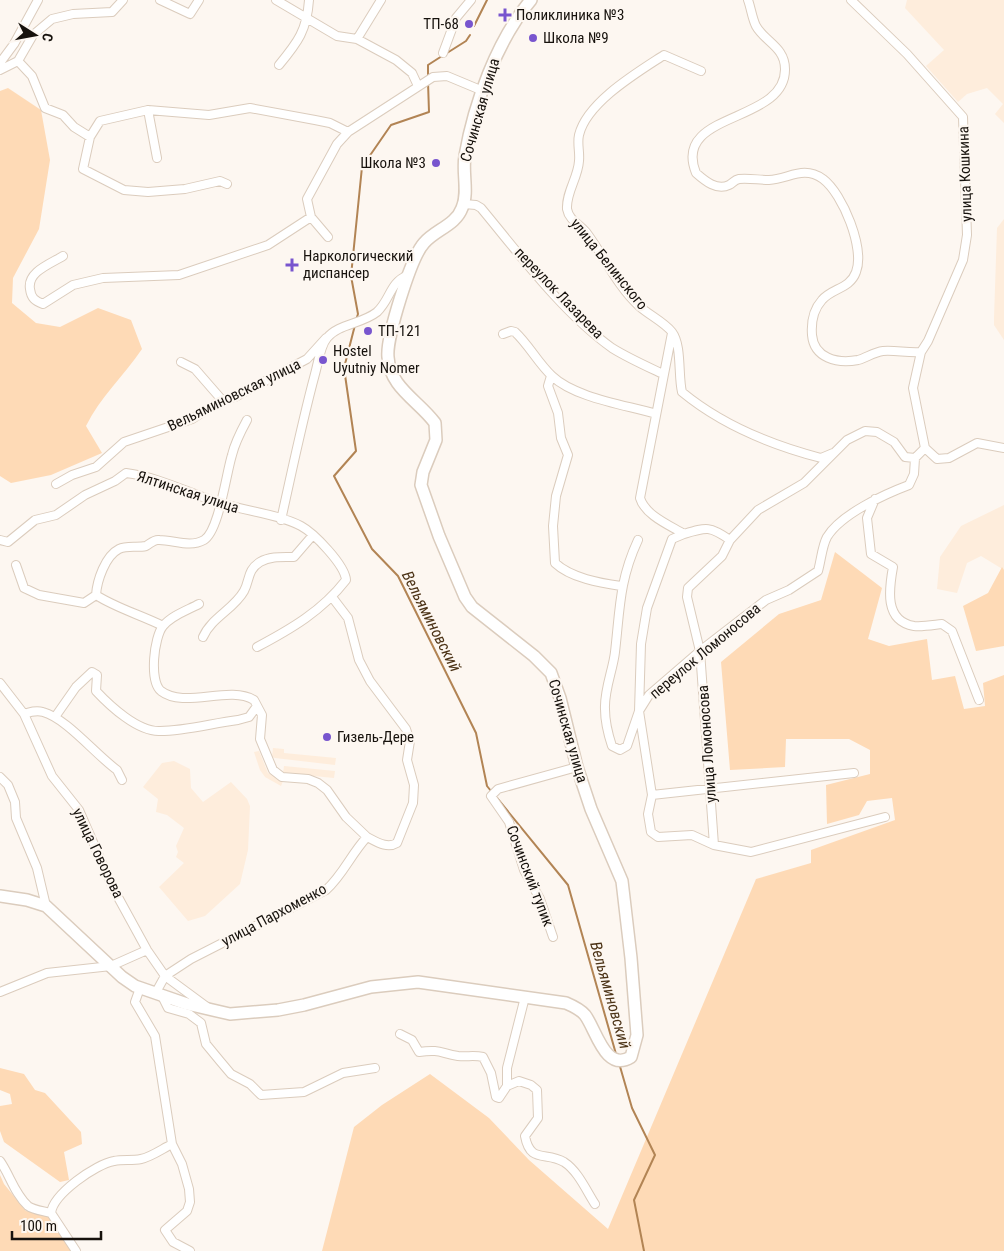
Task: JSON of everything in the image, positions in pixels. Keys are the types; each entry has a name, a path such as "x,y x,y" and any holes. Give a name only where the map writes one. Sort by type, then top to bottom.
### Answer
{"highway":[{"name":"Сочинская улица","path":"0,896 27,900 46,906 122,977 140,988 211,1010 230,1014 262,1012 304,1005 370,987 418,982 566,1003 576,1007 585,1015 601,1047 617,1059 631,1057 637,1035 622,882 600,833 577,767 560,698 551,673 534,656 472,607 457,578 425,502 421,478 436,440 435,423 393,380 387,356 388,344 408,275 418,250 428,238 453,222 464,204 463,170 483,91 497,52 531,0"}],"street":[{"path":"0,63 14,44 38,0"},
{"path":"0,70 18,61 33,35 42,25 52,19 73,14 112,12 122,0"},
{"path":"160,0 190,14 199,0"},
{"path":"276,0 336,36 357,39 396,60 412,74 418,86"},
{"path":"279,65 301,37 308,18 310,0"},
{"path":"357,39 381,0"},
{"path":"443,53 456,18 471,0"},
{"path":"748,0 756,25 780,51 785,65 783,80 774,96 766,102 709,130 696,140 691,155 696,173 716,186 728,186 736,180 771,180 791,173 810,173 824,180 840,202 855,233 857,263 856,272 847,286 823,298 814,312 812,326 813,345 820,355 836,360 858,360 882,351 921,352"},
{"name":"улица Кошкина","path":"852,0 907,54 963,117 967,235 964,260 928,341 921,352 912,388 925,448"},
{"name":"улица Белинского","path":"672,332 638,305 581,226 570,218 567,209 568,197 579,160 579,134 601,101 618,86 664,55 701,70"},
{"path":"18,61 32,76 45,108 63,115 74,127 90,137"},
{"path":"328,237 310,217 307,199 337,144 348,132 433,77 447,76 483,91"},
{"path":"227,184 220,181 176,190 124,190 83,169 90,137 100,121 148,110 209,115 250,108 330,123 348,132"},
{"path":"148,110 157,158"},
{"name":"переулок Лазарева","path":"464,204 476,205 481,208 554,293 593,333 614,349 663,374"},
{"path":"63,256 35,273 30,285 31,296 43,304 73,285 103,278 179,276 268,245 310,217"},
{"name":"Вельяминовская улица","path":"56,484 96,466 124,442 192,419 222,400 235,397 307,359 326,338 341,327 352,326 382,307 398,280 408,275"},
{"path":"503,334 511,331 515,332 552,376 596,400 656,414"},
{"path":"672,332 640,498 641,504 651,513 684,534"},
{"path":"672,332 677,342 679,381 682,392 688,397 734,427 750,434 821,458 832,453"},
{"path":"280,520 307,405 326,338"},
{"path":"182,362 195,369 222,400"},
{"path":"552,376 548,386 558,412 561,438 568,455 556,496 553,526 555,563 562,569 582,577 622,586"},
{"path":"96,595 97,585 112,554 120,548 145,546 158,539 192,544 203,541 211,534 218,519 219,503 234,448 247,420"},
{"name":"улица Ломоносова","path":"714,845 700,651 687,597 688,588 722,556 732,539 758,510 804,483 847,440 865,431 877,432 894,442 905,457 915,458"},
{"path":"915,458 925,448 937,459 949,458 977,443 1004,448"},
{"name":"переулок Ломоносова","path":"639,711 649,695 700,651 766,600 789,590 818,571 827,537 852,514 875,499 909,484 914,474 915,458"},
{"name":"Ялтинская улица","path":"0,540 8,542 35,520 56,515 84,495 126,473 146,476 219,503 300,526 313,535 345,571 346,580 332,597"},
{"path":"875,499 867,518 871,554 893,567 889,588 892,612 900,621 914,626 942,624 952,631 979,700"},
{"path":"732,539 714,529 705,528 672,539 647,608 641,644 639,711 652,795 648,814 651,832 658,837 692,836 714,845 751,852 885,817"},
{"path":"203,637 206,630 234,604 245,590 248,574 259,562 269,558 294,557 313,535"},
{"path":"638,540 628,561 617,612 615,651 605,708 612,746 620,750 627,746 639,711"},
{"path":"16,565 24,588 39,595 84,603 96,595"},
{"path":"96,595 109,604 138,613 163,626"},
{"path":"199,604 174,617 163,626 156,640 154,671 158,687 163,692 183,697 238,695 254,700 262,715 260,739 272,770 282,777 318,783 327,790 346,817 367,837 392,846 397,843 413,803 414,785 407,760 410,740 406,729 370,681 358,660 348,618 332,597 310,616 256,646"},
{"path":"55,717 76,687 92,672 96,675 96,691 111,708 139,724 159,731 249,717 257,706"},
{"name":"улица Говорова","path":"0,682 24,714 52,776 80,810 113,888 147,950 165,976 211,1010"},
{"path":"24,714 42,711 55,717 117,770 122,780"},
{"name":"Сочинский тупик","path":"554,937 540,899 524,870 510,822 492,800 491,796 496,790 577,767"},
{"path":"652,795 854,773"},
{"path":"0,777 8,785 15,802 16,818 37,868 46,906"},
{"name":"улица Пархоменко","path":"165,976 191,959 326,890 339,878 367,837"},
{"path":"0,992 46,973 111,966 147,950"},
{"path":"159,995 165,976"},
{"path":"140,988 135,1002 156,1036 172,1144 182,1164 189,1189 190,1202 187,1211 161,1231 173,1242 190,1251"},
{"name":"Сочинская улица","path":"159,995 168,1008 189,1014 201,1023 206,1044 220,1061 231,1074 250,1084 261,1095 304,1092 343,1073 375,1068"},
{"path":"400,1034 412,1040 418,1052 440,1050 460,1056 475,1055 483,1057 491,1073 496,1096 499,1098 507,1086 507,1068 525,997"},
{"path":"507,1086 520,1081 531,1085 537,1090 538,1118 525,1136 526,1145 532,1153 564,1162 575,1172 595,1204"},
{"path":"76,1251 51,1213 52,1206 64,1191 81,1178 112,1161 142,1159 172,1144"},
{"path":"0,1161 11,1176 11,1184 28,1207 51,1213"}],"shaded area":[{"path":"907,0 1004,0 1004,123 995,114 1003,104 987,88 967,94 958,102 926,66 944,50 905,8"},
{"path":"8,88 41,110 50,160 39,229 13,278 12,303 36,323 60,327 98,308 131,320 142,349 105,396 86,426 102,453 51,475 11,483 0,476 0,91"},
{"path":"1004,219 1004,340 994,325 994,318 997,228"},
{"path":"1004,505 1004,570 981,556 967,563 957,593 937,589 940,557 961,526"},
{"path":"835,552 882,588 868,639 889,646 927,639 932,680 955,676 964,709 985,706 983,683 1004,675 1004,1251 322,1251 354,1127 382,1105 430,1074 489,1118 529,1160 608,1229 756,879 811,863 811,850 895,820 892,798 867,801 859,815 827,824 826,785 870,774 870,750 849,739 786,739 785,767 730,770 721,662 779,614 821,600"},
{"path":"1002,567 1004,570 1004,646 976,651 963,606 988,593"},
{"path":"273,748 284,749 284,753 336,758 335,765 275,758 272,757"},
{"path":"259,751 268,773 283,781 281,786 265,777 260,770 254,752"},
{"path":"174,761 190,769 191,788 203,802 231,782 247,799 250,806 248,850 240,884 205,916 188,921 159,887 184,863 176,857 178,852 176,846 184,828 167,815 156,812 158,799 143,787 162,763"},
{"path":"284,766 335,771 334,778 283,773"},
{"path":"0,1068 24,1074 35,1090 45,1093 81,1132 82,1144 64,1152 69,1180 60,1182 4,1142 0,1131 0,1106 12,1104 10,1094 0,1090"},
{"path":"0,1175 4,1184 26,1211 49,1214 73,1251 0,1251"}],"waterway":[{"name":"Вельяминовский","path":"474,26 487,0"},
{"name":"Вельяминовский","path":"447,53 466,41 470,35"},
{"name":"Вельяминовский","path":"428,78 428,65 442,56"},
{"name":"Вельяминовский","path":"356,320 358,314 351,276 362,167 391,125 429,112 428,82"},
{"name":"Вельяминовский","path":"355,325 344,368 356,451 334,476 372,549 398,576 476,733 487,786 491,791"},
{"name":"Вельяминовский","path":"497,798 568,885 616,1054"},
{"name":"Вельяминовский","path":"619,1063 632,1108 655,1155 634,1200 644,1251"}],"place":[{"name":"Поликлиника №3","path":"505,15"},
{"name":"ТП-68","path":"469,24"},
{"name":"Школа №9","path":"533,38"},
{"name":"Школа №3","path":"436,163"},
{"name":"Наркологический диспансер","path":"292,265"},
{"name":"ТП-121","path":"368,331"},
{"name":"Hostel Uyutniy Nomer","path":"323,360"},
{"name":"Гизель-Дере","path":"327,737"}]}
